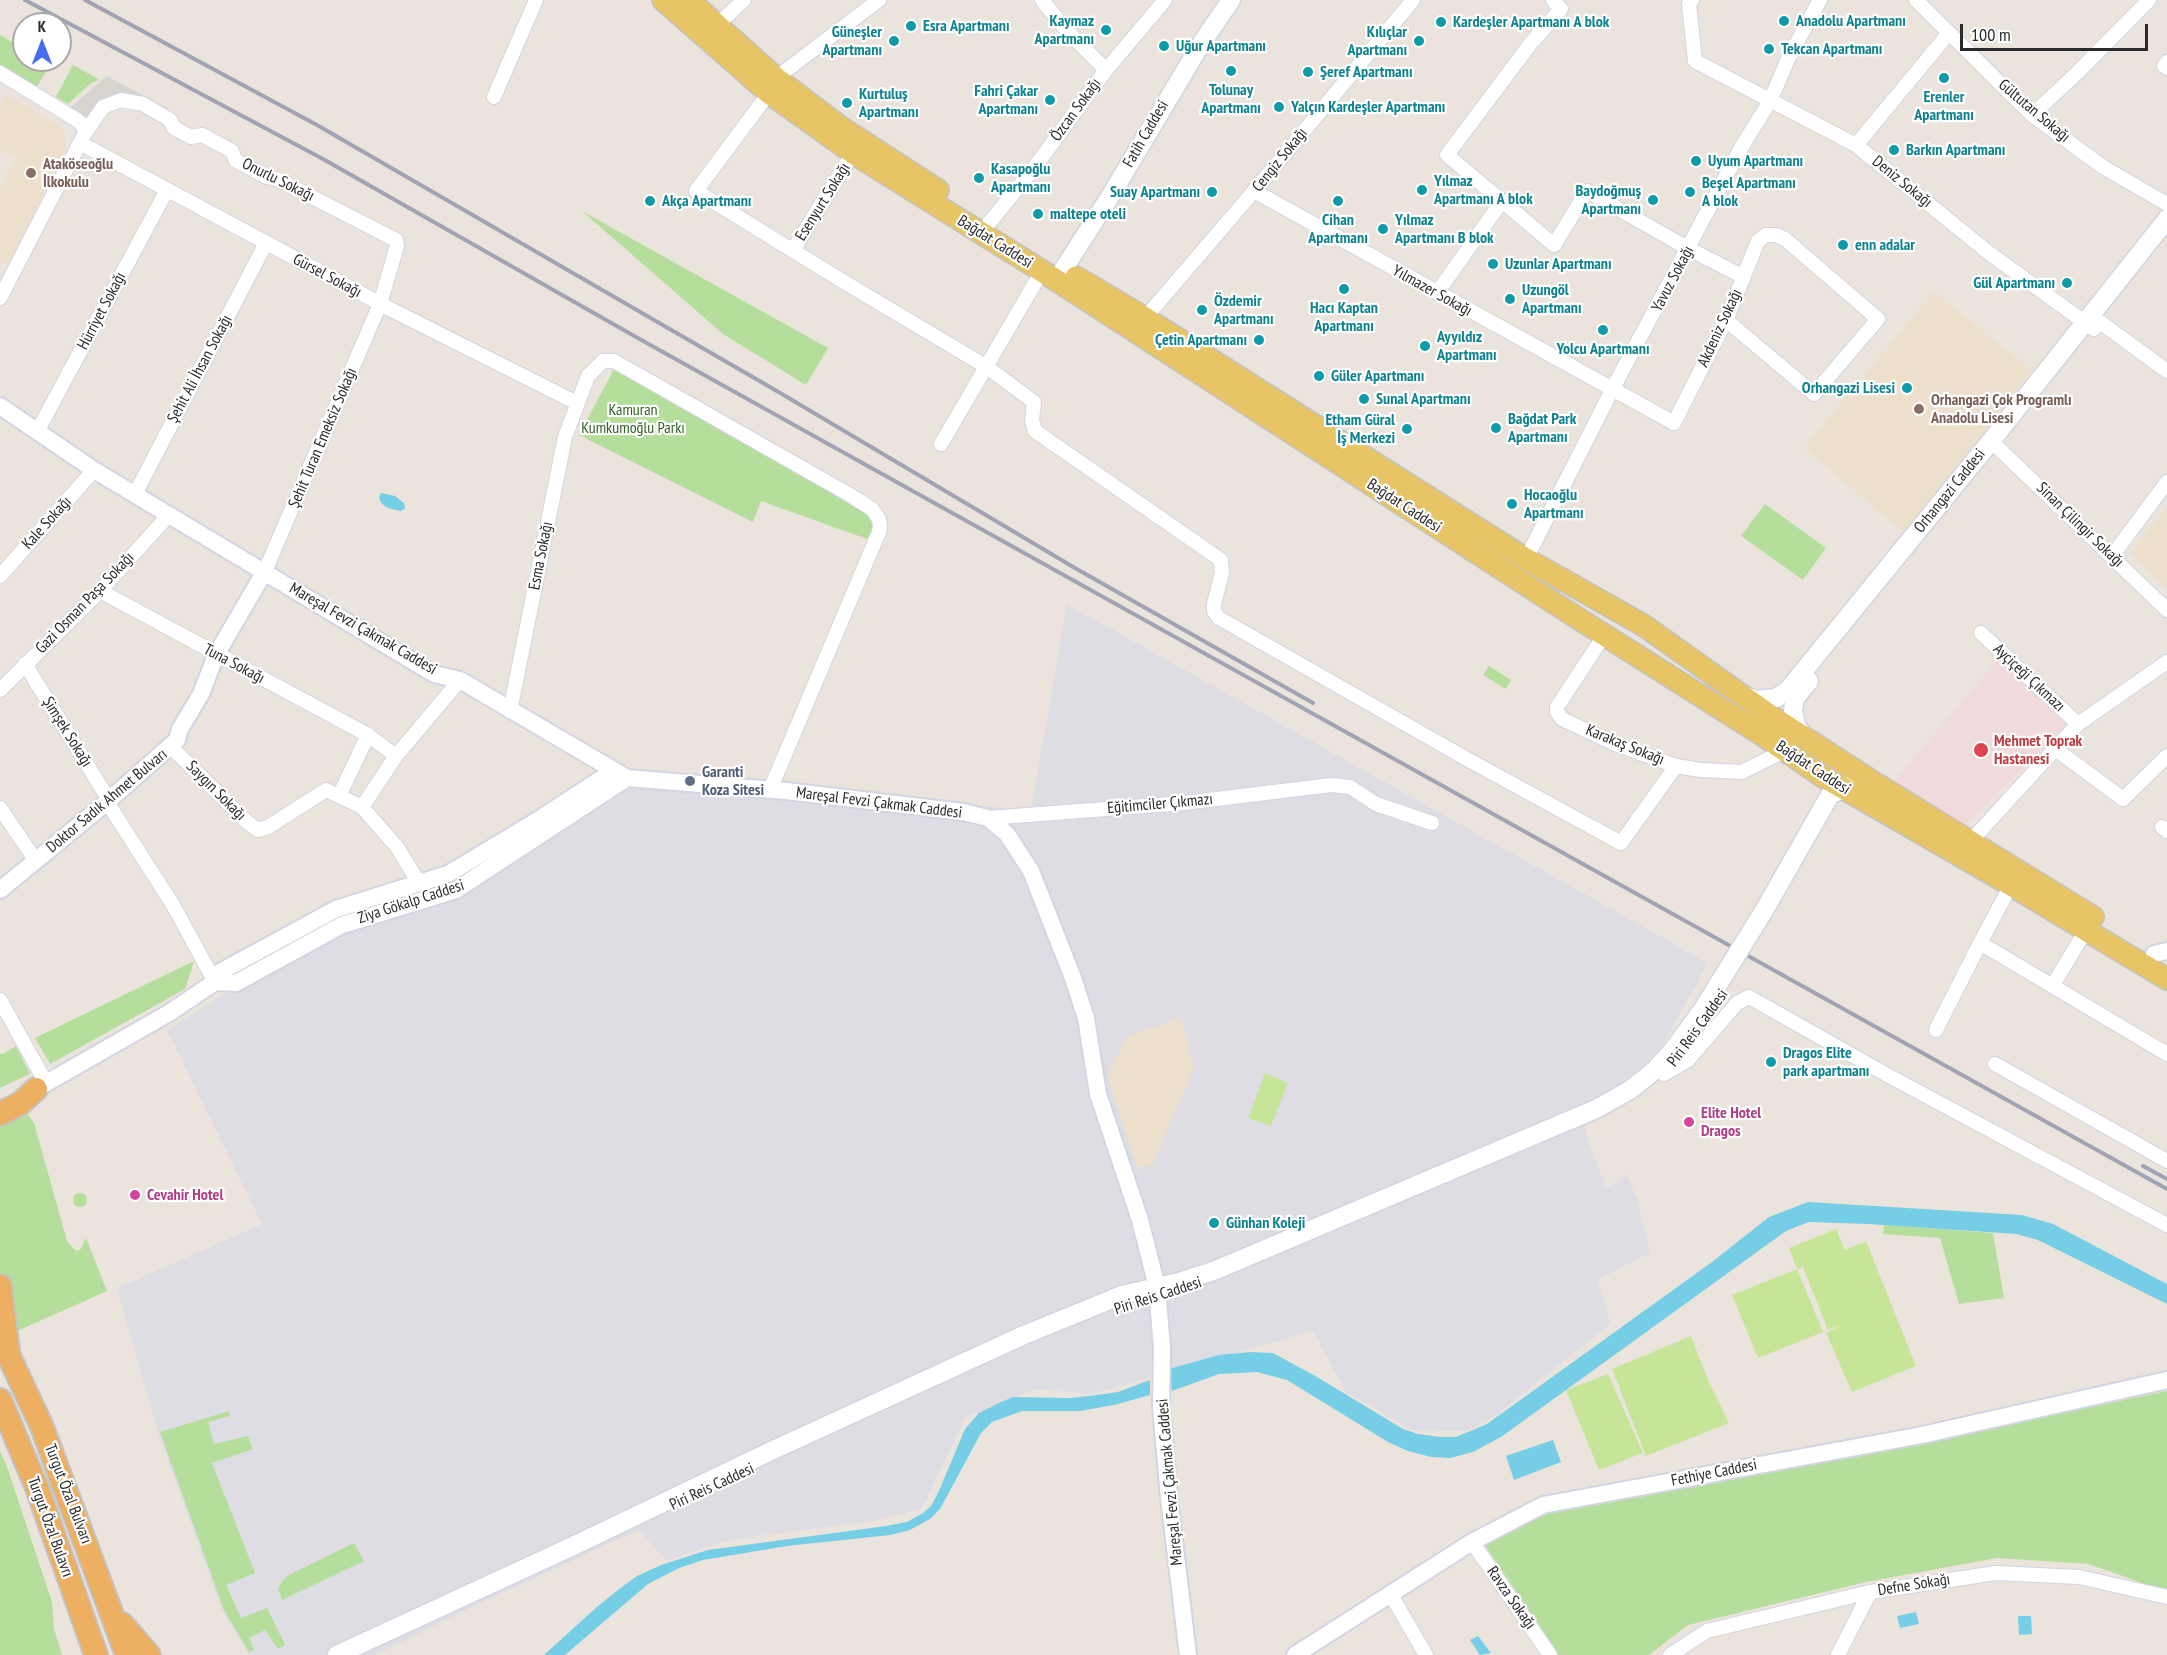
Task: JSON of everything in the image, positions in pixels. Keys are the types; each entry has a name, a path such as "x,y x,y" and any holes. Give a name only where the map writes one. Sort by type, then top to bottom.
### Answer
{"highway":[{"path":"0,1099 41,1086"},
{"path":"0,1114 21,1103 41,1086"},
{"name":"Turgut Özal Bulvarı","path":"0,1286 4,1346 42,1426 127,1655"},
{"name":"Turgut Özal Bulavrı","path":"0,1400 37,1488 96,1655"},
{"path":"111,1610 149,1655"}],"main road":[{"name":"Bağdat Caddesi","path":"663,0 711,31 772,86 853,153 1042,271 1737,719 1784,751 1838,793 2011,885 2167,979"},
{"name":"Bağdat Caddesi","path":"689,0 711,31"},
{"name":"Fatih Caddesi","path":"1064,270 1194,54 1231,0"},
{"name":"Bağdat Caddesi","path":"772,86 1526,559 1644,625 1771,716 1878,785 2163,956"},
{"name":"Orhangazi Caddesi","path":"2093,324 2167,219"},
{"name":"Orhangazi Caddesi","path":"1736,691 1756,700 1776,698 1788,690 2167,236"},
{"name":"Orhangazi Caddesi","path":"1771,716 1795,698 1995,444"},
{"path":"1568,612 1589,614 1594,608 1594,601 1590,595"},
{"path":"1624,646 1621,636 1623,627 1631,622 1644,625"},
{"path":"1795,698 1794,720 1797,728 1809,740"},
{"path":"1737,719 1762,722 1771,716"},
{"path":"1835,757 1842,772 1838,793"},
{"path":"1838,793 1857,782 1878,785"},
{"name":"Piri Reis Caddesi","path":"337,1655 1024,1335 1122,1295 1158,1291 1227,1274 1576,1130 1636,1098 1664,1074 1707,1011 1769,912 1838,793"},
{"name":"Piri Reis Caddesi","path":"364,1655 663,1509 878,1411 1124,1305 1216,1270 1596,1109 1630,1090 1654,1070 1707,1011"}],"street":[{"path":"494,97 536,0"},
{"path":"711,31 744,0"},
{"path":"879,0 772,86 696,191 987,367 1034,402 1032,420 1035,430 1221,560 1222,573 1214,604 1214,611 1219,618 1465,758 1621,843 1676,766"},
{"path":"1042,0 1068,32 1106,70"},
{"name":"Özcan Sokağı","path":"989,223 1034,168 1106,70 1165,0"},
{"name":"Cengiz Sokağı","path":"1145,318 1413,0"},
{"path":"1572,0 1557,5 1531,44 1447,155 1554,245 1587,191 1689,249 1744,277"},
{"name":"Deniz Sokağı","path":"1692,0 1689,4 1695,61 1856,145 1989,253 2167,372"},
{"name":"Yavuz Sokağı","path":"1526,559 1612,390 1741,148 1770,100 1788,59 1820,0"},
{"name":"Gültutan Sokağı","path":"1916,0 2032,114 2103,167 2167,204"},
{"path":"2032,114 2077,73 2149,0"},
{"path":"1856,145 1949,33"},
{"path":"2167,62 2164,66 2167,68"},
{"name":"Gürsel Sokağı","path":"2,79 79,121 83,125 83,138 167,190 380,304 577,403"},
{"name":"Onurlu Sokağı","path":"83,138 102,107 110,102 121,100 142,104 170,120 174,128 191,137 202,135 232,151 236,161 267,177 277,179 394,239 398,244 380,304"},
{"path":"0,298 83,138"},
{"name":"Esenyurt Sokağı","path":"793,250 853,153"},
{"name":"Hürriyet Sokağı","path":"37,432 167,190"},
{"name":"Yılmazer Sokağı","path":"1254,191 1674,423"},
{"path":"1437,293 1502,201"},
{"name":"Akdeniz Sokağı","path":"1674,423 1726,321 1758,241 1766,235 1776,235 1785,239 1878,319 1814,394 1726,321"},
{"name":"Şehit Ali İhsan Sokağı","path":"135,494 266,243"},
{"path":"941,444 1042,271"},
{"name":"Şehit Turan Emeksiz Sokağı","path":"265,572 380,304"},
{"name":"Esma Sokağı","path":"510,711 565,437 588,376 603,361 614,360 850,495 872,509 879,519 880,526 875,542 770,790"},
{"name":"Mareşal Fevzi Çakmak Caddesi","path":"0,406 94,470 434,674 460,680 620,774 963,812 988,818 1007,834 1030,871 1073,978 1086,1018 1098,1094 1140,1220 1158,1291 1162,1370 1161,1407 1169,1498 1188,1655"},
{"name":"Sinan Çilingir Sokağı","path":"1995,444 2167,610"},
{"name":"Kale Sokağı","path":"0,576 94,470"},
{"path":"2112,556 2167,482"},
{"name":"Gazi Osman Paşa Sokağı","path":"0,690 100,591 169,515"},
{"name":"Doktor Sadık Ahmet Bulvarı","path":"0,890 108,801 177,740 180,729 201,694 216,655 265,572"},
{"name":"Tuna Sokağı","path":"100,591 368,735"},
{"name":"Ayçiçeği Çıkmazı","path":"1981,633 2078,724"},
{"name":"Karakaş Sokağı","path":"1605,634 1557,706 1557,712 1562,719 1615,744 1676,766 1701,770 1742,772 1784,751"},
{"path":"1970,842 2078,724 2167,662"},
{"name":"Şimşek Sokağı","path":"26,664 172,905 215,982"},
{"path":"362,807 396,756 460,680"},
{"path":"396,756 368,735 339,796 362,807 397,847 419,883"},
{"name":"Saygın Sokağı","path":"171,747 247,822 258,830 268,827 326,790 339,796"},
{"path":"2054,748 2123,799 2167,756"},
{"name":"Ziya Gökalp Caddesi","path":"41,1086 169,1013 215,982 220,972 336,909 448,874 620,774"},
{"name":"Ziya Gökalp Caddesi","path":"215,982 236,983 342,925 456,890 620,774"},
{"name":"Eğitimciler Çıkmazı","path":"988,818 1184,803 1331,785 1350,787 1376,804 1432,823"},
{"path":"0,808 36,861"},
{"path":"1936,1030 2011,885"},
{"path":"2053,985 2086,930"},
{"path":"1980,943 2167,1054"},
{"path":"1664,1074 1688,1060 1737,1003 1749,997 1889,1076 2167,1225"},
{"path":"0,1000 41,1086"},
{"path":"1995,1064 2167,1161"},
{"name":"Fethiye Caddesi","path":"1295,1655 1472,1542 1543,1505 1922,1435 2167,1380"},
{"name":"Ravza Sokağı","path":"1472,1542 1550,1655"},
{"name":"Defne Sokağı","path":"1670,1655 1685,1649 1707,1631 1870,1592 1996,1573 2079,1577 2167,1598"},
{"path":"1838,1655 1870,1592"},
{"path":"1391,1594 1426,1655"}],"shaded area":[{"path":"107,76 167,108 168,112 119,98 87,125 45,93 71,107"},
{"name":"Ataköseoğlu İlkokulu","path":"6,94 63,128 66,151 7,265 0,261 0,188 16,158 0,149 0,105"},
{"name":"Orhangazi Çok Programlı Anadolu Lisesi","path":"1934,292 2032,370 1906,534 1804,448"},
{"path":"2167,507 2167,589 2131,553"},
{"path":"1067,604 1708,963 1661,1048 1623,1084 1586,1101 1586,1135 1606,1187 1619,1182 1619,1178 1627,1175 1637,1199 1650,1253 1597,1280 1611,1324 1496,1415 1467,1431 1411,1430 1346,1392 1313,1331 1091,1394 1036,1389 966,1417 922,1508 880,1520 728,1540 666,1561 639,1530 459,1613 375,1655 249,1655 222,1611 158,1432 117,1288 262,1224 167,1030 339,922 456,891 628,781 1031,810"},
{"name":"Mehmet Toprak Hastanesi","path":"2003,654 2074,718 1963,828 1893,782"},
{"path":"1181,1017 1194,1067 1152,1165 1137,1168 1107,1075 1127,1037"}],"green space":[{"path":"0,35 12,42 12,72 45,72 37,87 0,66"},
{"path":"73,65 100,80 91,83 68,104 56,97 69,72 72,72"},
{"path":"582,211 828,348 806,385 723,334"},
{"name":"Kamuran Kumkumoğlu Parkı","path":"616,365 864,509 872,520 873,530 867,539 761,501 753,522 579,435"},
{"path":"1765,504 1826,548 1803,580 1741,536"},
{"path":"1489,666 1511,680 1506,689 1483,675"},
{"path":"194,961 185,989 50,1064 35,1038"},
{"path":"16,1046 30,1074 0,1088 0,1053 3,1054"},
{"path":"1265,1073 1288,1083 1271,1126 1248,1118"},
{"path":"25,1111 34,1123 67,1241 76,1251 80,1250 86,1238 107,1291 15,1332 0,1273 0,1123"},
{"path":"80,1193 85,1195 87,1200 85,1205 80,1207 75,1205 73,1200 75,1195"},
{"path":"1884,1225 1993,1233 2004,1298 1959,1304 1940,1238 1883,1234"},
{"path":"1836,1229 1845,1250 1866,1241 1916,1366 1852,1392 1826,1333 1842,1325 1828,1330 1803,1267 1797,1269 1789,1248"},
{"path":"1797,1269 1823,1332 1758,1358 1732,1295"},
{"path":"1691,1336 1708,1380 1729,1423 1646,1456 1612,1369"},
{"path":"1608,1374 1643,1453 1599,1470 1566,1390"},
{"path":"2167,1391 2167,1592 2089,1564 1997,1558 1866,1582 1688,1625 1649,1655 1559,1655 1484,1544 1541,1515 1838,1460"},
{"path":"229,1411 230,1416 208,1422 214,1444 248,1436 253,1449 212,1463 255,1573 226,1585 241,1618 267,1608 285,1645 278,1649 265,1630 249,1638 254,1650 249,1652 224,1610 160,1432"},
{"path":"0,1451 52,1602 54,1629 62,1655 0,1655"},
{"path":"354,1543 364,1561 282,1600 278,1589 289,1575"}],"water":[{"path":"381,493 395,496 404,503 405,508 401,511 388,508 379,498"},
{"path":"1808,1202 2022,1215 2053,1224 2167,1284 2167,1304 2038,1240 2016,1234 1809,1222 1786,1231 1501,1437 1473,1452 1450,1458 1431,1457 1408,1451 1388,1442 1287,1380 1257,1372 1219,1374 1172,1391 1169,1369 1219,1355 1251,1352 1273,1353 1403,1429 1418,1434 1456,1437 1487,1424 1712,1262 1769,1217"},
{"path":"1150,1380 1150,1395 1114,1405 1080,1411 1022,1411 992,1422 981,1433 940,1509 930,1519 910,1530 890,1535 787,1546 703,1560 679,1568 648,1584 565,1655 544,1655 618,1590 637,1576 661,1565 708,1550 907,1522 931,1506 965,1429 979,1413 999,1403 1013,1397 1070,1398 1118,1392"},
{"path":"1553,1440 1561,1462 1514,1480 1506,1456"},
{"path":"1916,1612 1919,1624 1900,1628 1897,1616"},
{"path":"2018,1616 2031,1616 2032,1634 2019,1635"},
{"path":"1478,1636 1491,1653 1480,1655 1470,1640"}],"railway":[{"path":"25,0 323,159 636,337 2167,1189"},
{"path":"85,0 317,125 782,394 1075,568 1313,703"},
{"path":"2143,1166 2167,1179"}],"place":[{"name":"Anadolu Apartmanı","path":"1784,21"},
{"name":"Kardeşler Apartmanı A blok","path":"1441,22"},
{"name":"Esra Apartmanı","path":"911,26"},
{"name":"Kaymaz Apartmanı","path":"1106,30"},
{"name":"Güneşler Apartmanı","path":"894,41"},
{"name":"Kılıçlar Apartmanı","path":"1419,41"},
{"name":"Uğur Apartmanı","path":"1164,46"},
{"name":"Tekcan Apartmanı","path":"1769,49"},
{"name":"Tolunay Apartmanı","path":"1231,71"},
{"name":"Şeref Apartmanı","path":"1308,72"},
{"name":"Erenler Apartmanı","path":"1944,78"},
{"name":"Fahri Çakar Apartmanı","path":"1050,100"},
{"name":"Kurtuluş Apartmanı","path":"847,103"},
{"name":"Yalçın Kardeşler Apartmanı","path":"1279,107"},
{"name":"Barkın Apartmanı","path":"1894,150"},
{"name":"Uyum Apartmanı","path":"1696,161"},
{"name":"Ataköseoğlu İlkokulu","path":"31,173"},
{"name":"Kasapoğlu Apartmanı","path":"979,178"},
{"name":"Yılmaz Apartmanı A blok","path":"1422,190"},
{"name":"Suay Apartmanı","path":"1212,192"},
{"name":"Beşel Apartmanı A blok","path":"1690,192"},
{"name":"Baydoğmuş Apartmanı","path":"1653,200"},
{"name":"Akça Apartmanı","path":"650,201"},
{"name":"Cihan Apartmanı","path":"1338,201"},
{"name":"maltepe oteli","path":"1038,214"},
{"name":"Yılmaz Apartmanı B blok","path":"1383,229"},
{"name":"enn adalar","path":"1843,245"},
{"name":"Uzunlar Apartmanı","path":"1493,264"},
{"name":"Gül Apartmanı","path":"2067,283"},
{"name":"Hacı Kaptan Apartmanı","path":"1344,289"},
{"name":"Uzungöl Apartmanı","path":"1510,299"},
{"name":"Özdemir Apartmanı","path":"1202,310"},
{"name":"Yolcu Apartmanı","path":"1603,330"},
{"name":"Çetin Apartmanı","path":"1259,340"},
{"name":"Ayyıldız Apartmanı","path":"1425,346"},
{"name":"Güler Apartmanı","path":"1319,376"},
{"name":"Orhangazi Lisesi","path":"1907,388"},
{"name":"Sunal Apartmanı","path":"1364,399"},
{"name":"Orhangazi Çok Programlı Anadolu Lisesi","path":"1919,409"},
{"name":"Bağdat Park Apartmanı","path":"1496,428"},
{"name":"Etham Güral İş Merkezi","path":"1407,429"},
{"name":"Hocaoğlu Apartmanı","path":"1512,504"},
{"name":"Mehmet Toprak Hastanesi","path":"1981,750"},
{"name":"Garanti Koza Sitesi","path":"690,781"},
{"name":"Dragos Elite park apartmanı","path":"1771,1062"},
{"name":"Elite Hotel Dragos","path":"1689,1122"},
{"name":"Cevahir Hotel","path":"135,1195"},
{"name":"Günhan Koleji","path":"1214,1223"}]}
